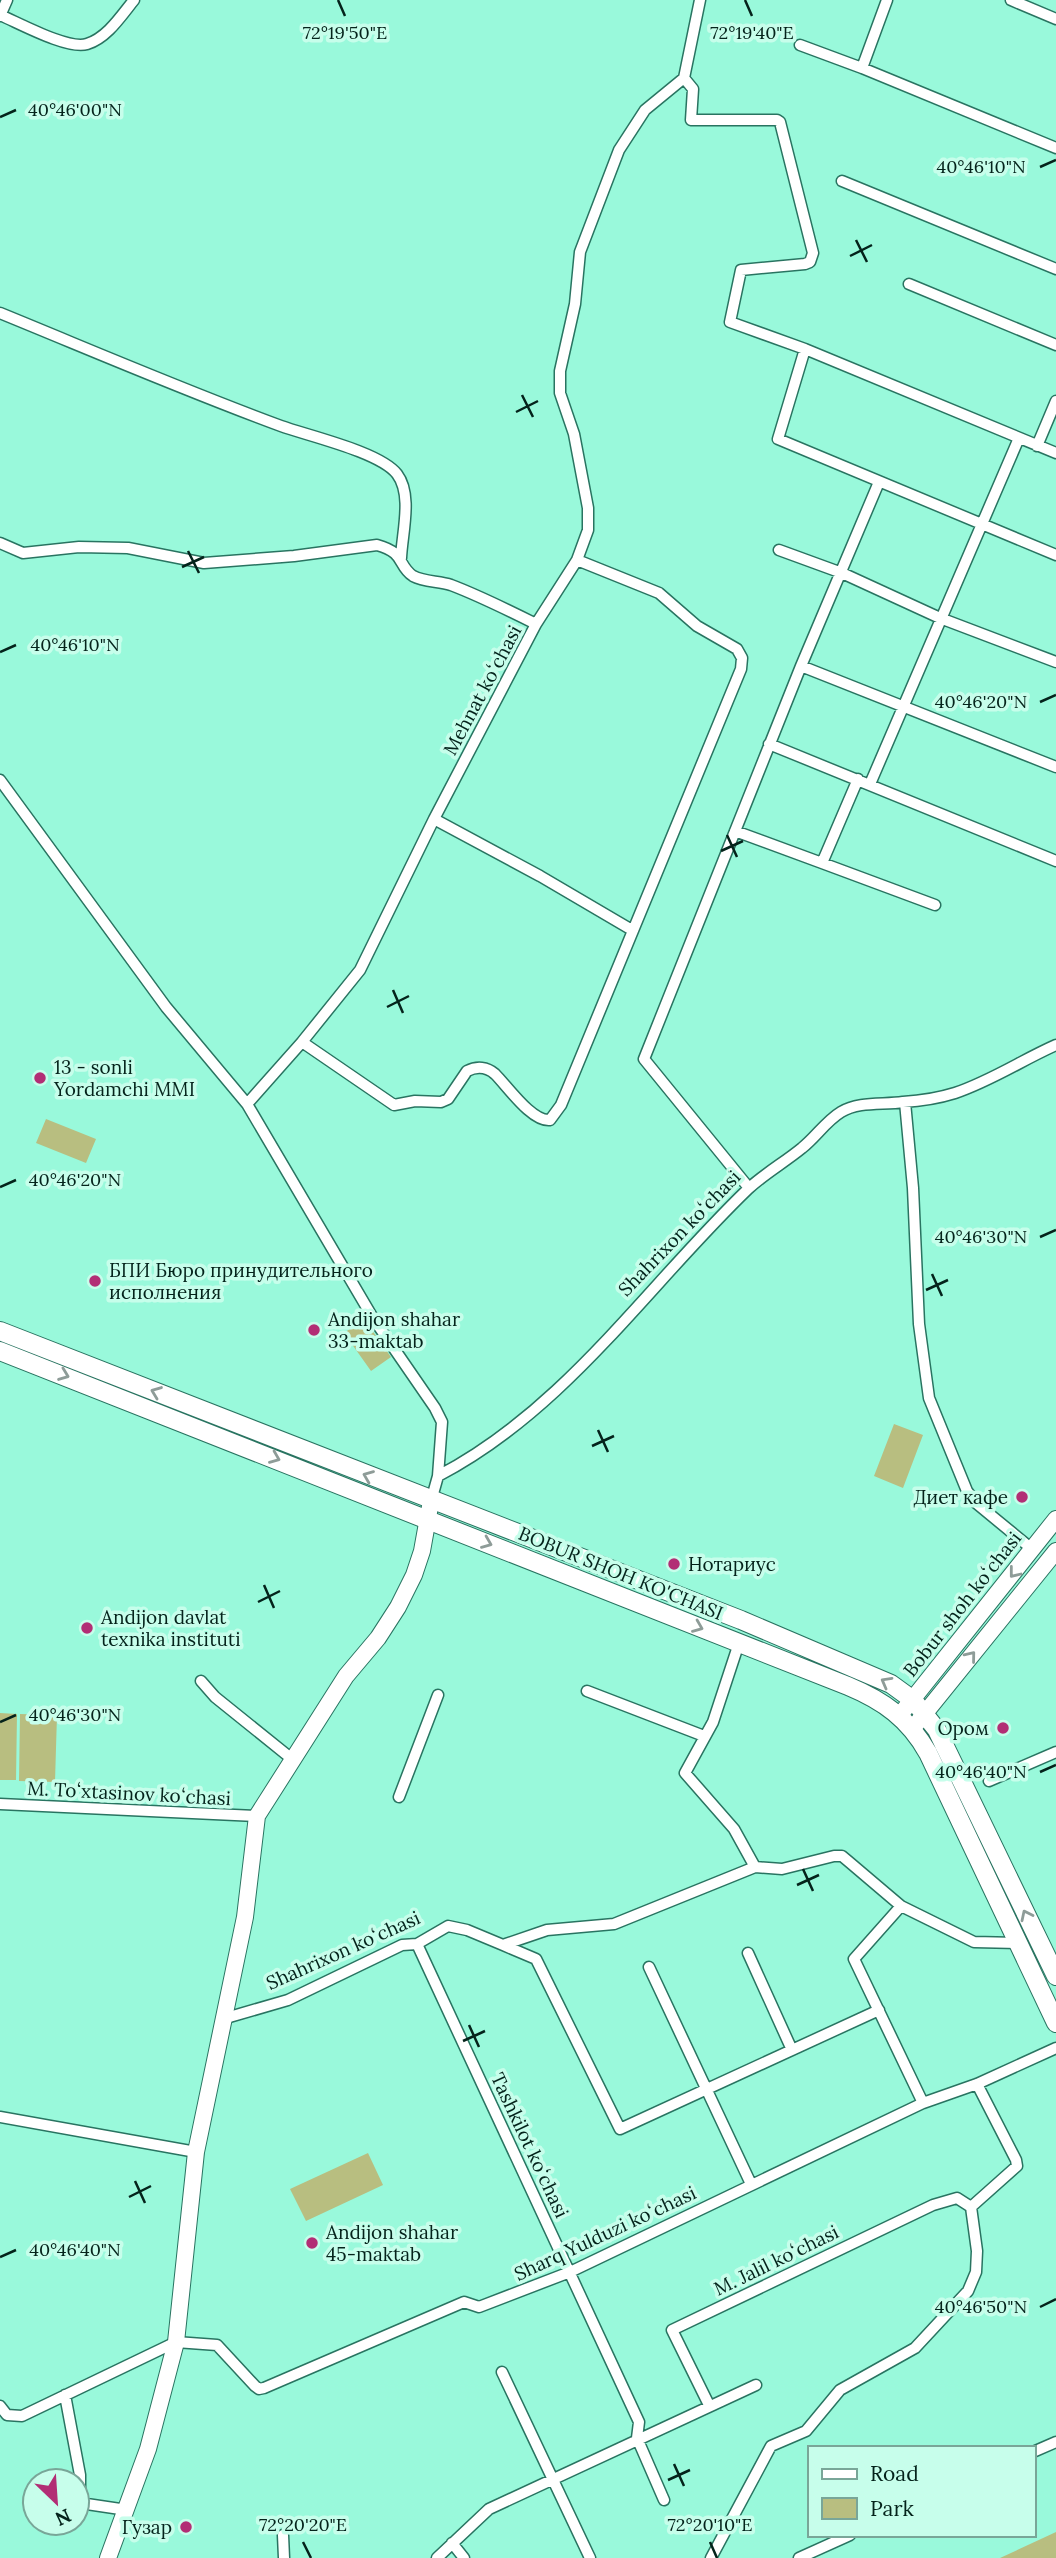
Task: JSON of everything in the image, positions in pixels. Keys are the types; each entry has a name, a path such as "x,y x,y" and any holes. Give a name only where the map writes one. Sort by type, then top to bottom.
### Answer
{"main road":[{"name":"BOBUR SHOH KO'CHASI","path":"0,1331 891,1684 919,1706 955,1764 1056,1976"},
{"name":"BOBUR SHOH KO'CHASI","path":"0,1351 853,1688 890,1706 907,1721 937,1772 1056,2023"}],"street":[{"path":"7,0 0,15 71,45 86,45 114,25 134,0"},
{"path":"536,624 578,560 588,530 588,508 573,434 560,393 560,371 575,304 580,252 619,150 645,110 684,78 700,0"},
{"path":"863,68 887,0"},
{"path":"1011,0 1056,19"},
{"path":"800,45 863,68 1056,148"},
{"path":"684,78 693,89 691,120 777,120 782,126 813,257 805,264 741,270 730,322 805,349 1056,453"},
{"path":"842,181 1056,269"},
{"path":"909,284 1056,345"},
{"path":"0,313 255,416 383,462 398,475 403,486 405,498 401,558"},
{"path":"805,349 778,439 1056,555"},
{"path":"1037,446 1056,401"},
{"path":"870,784 1019,438"},
{"path":"749,1188 644,1059 769,744 879,482"},
{"name":"Mehnat koʻchasi","path":"0,543 23,553 79,547 128,548 204,563 294,556 377,545 389,548 401,558 416,578 447,584 536,624 434,819 360,970 247,1104"},
{"path":"779,550 842,573 940,618 1056,662"},
{"path":"302,1042 394,1105 415,1101 441,1102 448,1099 467,1071 481,1068 490,1069 532,1114 541,1120 550,1120 561,1105 741,669 742,658 737,649 697,626 659,593 578,560"},
{"path":"801,666 1056,766"},
{"path":"769,744 1056,861"},
{"path":"822,863 858,779"},
{"path":"0,780 166,1007 247,1104 373,1318 438,1415 442,1422 438,1476 431,1501"},
{"path":"434,819 540,876 632,930"},
{"path":"734,831 935,905"},
{"name":"Shahrixon koʻchasi","path":"438,1476 470,1459 522,1422 586,1361 749,1188 804,1146 830,1120 857,1105 905,1102 954,1093 1011,1070 1056,1045"},
{"path":"905,1102 913,1188 919,1324 929,1398 967,1490 976,1503 1032,1549"},
{"name":"Shahrixon koʻchasi","path":"108,2558 148,2449 176,2342 196,2151 226,2018 245,1917 257,1816 346,1676 378,1638 398,1606 414,1575 422,1551 431,1501"},
{"name":"Bobur shoh koʻchasi","path":"919,1706 935,1672 1056,1519"},
{"name":"Bobur shoh koʻchasi","path":"907,1721 919,1706 951,1681 1055,1555"},
{"path":"740,1643 713,1722 685,1773 734,1829 755,1867"},
{"path":"935,1672 951,1681"},
{"path":"201,1681 215,1697 292,1759"},
{"path":"587,1691 704,1735"},
{"path":"399,1797 438,1695"},
{"path":"989,1781 1056,1752"},
{"name":"M. Toʻxtasinov koʻchasi","path":"0,1804 257,1816"},
{"path":"503,1945 547,1930 614,1924 755,1867 782,1869 834,1856 842,1856 901,1906 974,1942 1018,1943"},
{"path":"901,1906 855,1959 923,2103"},
{"name":"Shahrixon koʻchasi","path":"226,2018 288,2000 402,1945 417,1944 448,1926 467,1930 536,1958 620,2129 706,2089"},
{"name":"Tashkilot koʻchasi","path":"417,1944 639,2421 637,2438 664,2500"},
{"path":"748,1953 792,2050"},
{"path":"649,1966 751,2184"},
{"path":"706,2089 879,2010"},
{"name":"Sharq Yulduzi koʻchasi","path":"176,2342 217,2344 259,2389 464,2302 479,2307 570,2272 923,2103 977,2084 1056,2048"},
{"path":"711,2558 771,2446 806,2431 840,2390 915,2348 968,2291 976,2272 977,2251 971,2207 1017,2166 977,2084"},
{"path":"0,2117 196,2151"},
{"name":"M. Jalil koʻchasi","path":"709,2406 672,2330 933,2205 957,2198 971,2207"},
{"path":"0,2406 7,2415 22,2416 176,2342"},
{"path":"502,2372 590,2558"},
{"path":"437,2558 489,2509 756,2385"},
{"path":"65,2395 80,2475 80,2503 127,2510"},
{"path":"1035,2451 1056,2442"},
{"path":"283,2535 284,2558"},
{"path":"799,2558 846,2537"},
{"path":"452,2543 464,2558"}],"green space":[{"path":"46,1119 96,1139 86,1163 36,1143"},
{"path":"364,1319 391,1357 371,1371 344,1333"},
{"path":"894,1424 923,1435 903,1488 874,1476"},
{"path":"0,1713 17,1714 16,1780 0,1780"},
{"path":"20,1714 57,1715 55,1782 19,1781"},
{"path":"368,2153 383,2185 306,2221 290,2189"},
{"path":"1056,2532 1056,2558 1000,2558"}],"place":[{"name":"13 - sonli Yordamchi MMI","path":"40,1078"},
{"name":"БПИ Бюро принудительного исполнения","path":"95,1281"},
{"name":"Andijon shahar 33-maktab","path":"314,1330"},
{"name":"Диет кафе","path":"1022,1497"},
{"name":"Нотариус","path":"674,1564"},
{"name":"Andijon davlat texnika instituti","path":"87,1628"},
{"name":"Ором","path":"1003,1728"},
{"name":"Andijon shahar 45-maktab","path":"312,2243"},
{"name":"Гузар","path":"186,2527"}]}
